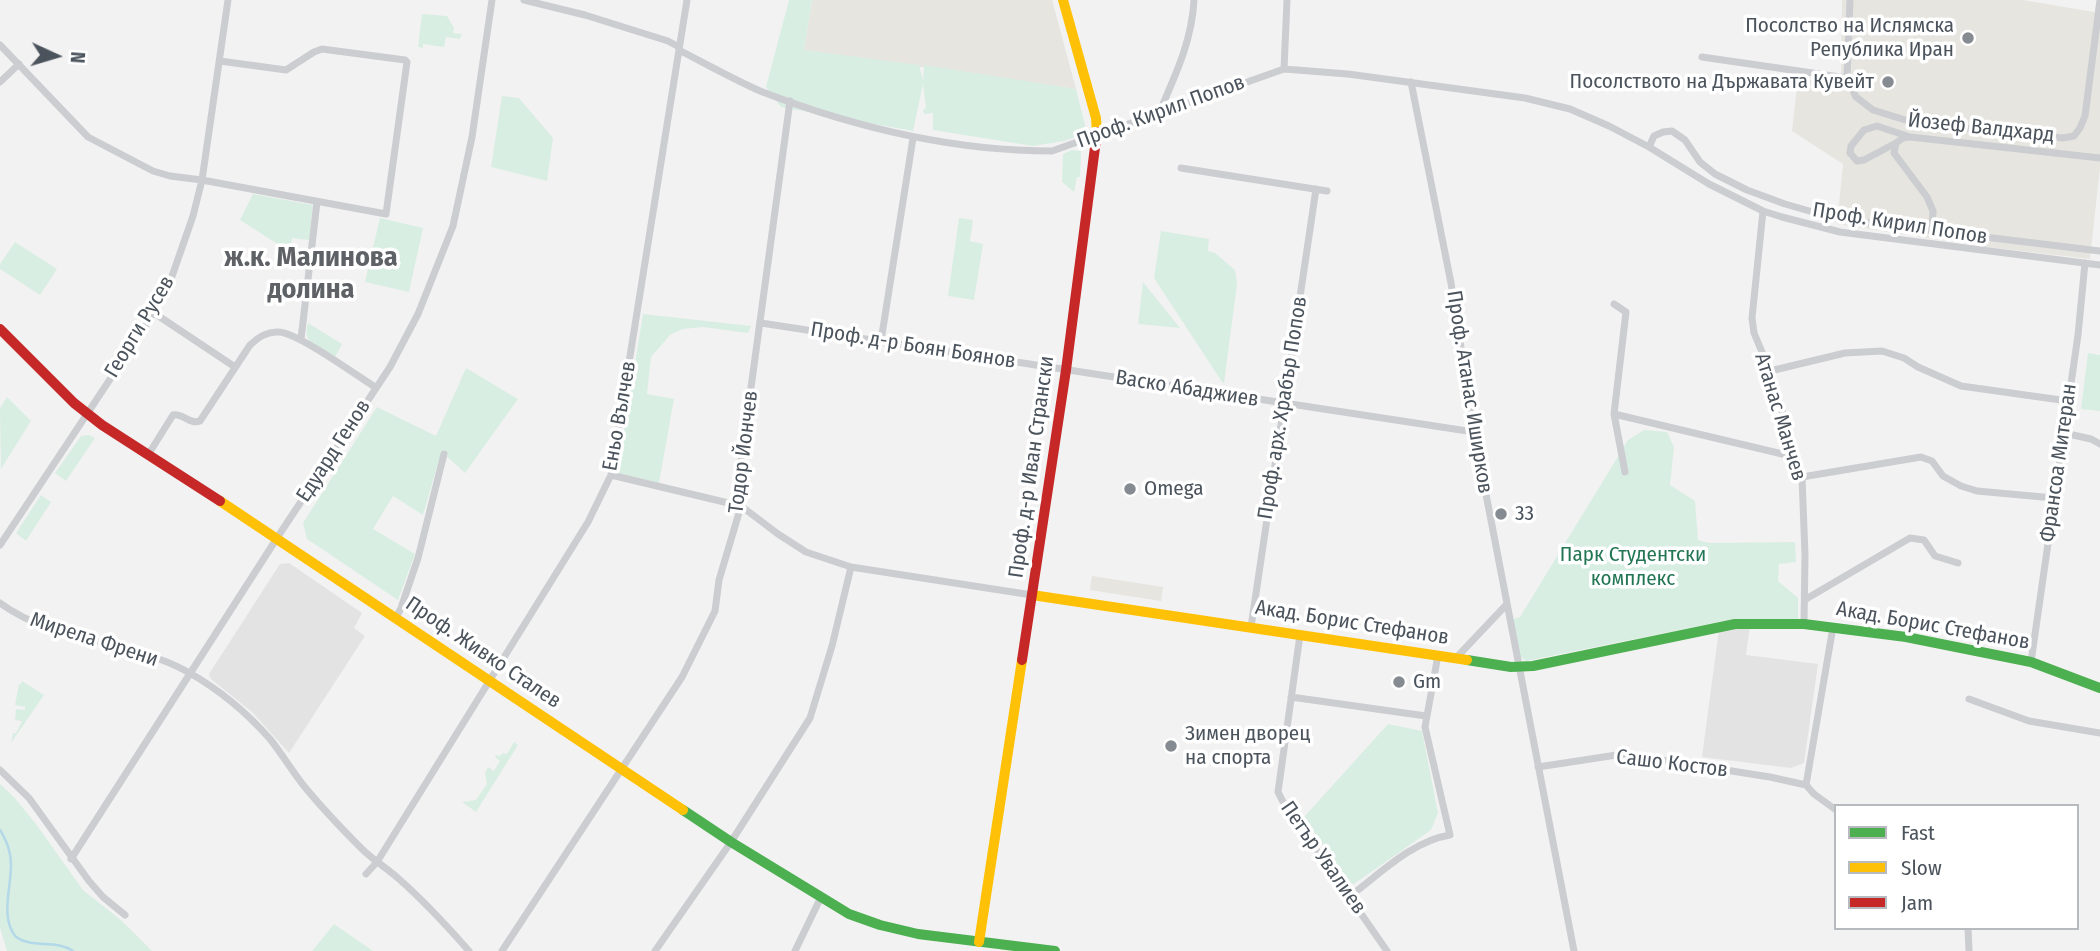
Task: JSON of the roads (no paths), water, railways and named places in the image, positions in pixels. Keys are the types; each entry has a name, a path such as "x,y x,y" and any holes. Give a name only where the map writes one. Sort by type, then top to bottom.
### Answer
{"street":[{"name":"Георги Русев","path":"0,545 154,313 170,282 193,216 202,180 228,0"},
{"name":"Едуард Генов","path":"71,859 402,346 422,305 453,226 472,137 492,0"},
{"name":"Проф. Кирил Попов","path":"524,0 585,15 668,41 757,89 913,138 1016,151 1052,151 1283,69 1348,74 1525,98 1570,109 1649,147 1709,184 1763,211 1840,232 2100,265"},
{"name":"Еньо Вълчев","path":"366,874 377,862 491,681 588,522 611,475 687,0"},
{"name":"Проф. д-р Иван Странски","path":"979,947 1066,370 1097,135 1096,118 1063,0"},
{"path":"1159,113 1183,57 1193,22 1194,0"},
{"path":"1283,69 1287,0"},
{"path":"1702,57 1847,78 1850,0"},
{"name":"Йозеф Валдхард","path":"1847,78 1856,97 1874,110 1915,123 2063,138 2074,136 2085,116 2100,0"},
{"path":"0,45 88,137 153,171 386,214 407,62 405,60 322,49 286,70 220,61"},
{"path":"0,82 19,64"},
{"name":"Проф. Атанас Иширков","path":"1411,82 1451,283 1474,432 1574,951"},
{"name":"Тодор Йончев","path":"502,951 682,677 715,611 719,580 741,506 741,461 790,101"},
{"path":"1910,137 1903,138 1864,160 1854,159 1850,153 1851,146 1864,130 1877,126 1910,137 2100,158"},
{"name":"Проф. Кирил Попов","path":"1649,147 1654,136 1672,131 1685,140 1700,162 1715,174 1747,190 1836,219 2100,251"},
{"path":"881,341 913,138"},
{"path":"1896,143 1896,158 1927,197 1933,211 1932,231"},
{"path":"1181,168 1327,191"},
{"name":"Проф. арх. Храбър Попов","path":"1251,627 1316,189"},
{"path":"300,339 317,202"},
{"name":"Атанас Манчев","path":"1763,211 1752,318 1754,333 1770,371 1801,477 1804,624"},
{"name":"Франсоа Митеран","path":"2031,662 2085,263"},
{"path":"1614,304 1626,312 1614,414 1625,472"},
{"path":"154,313 235,367"},
{"name":"Проф. д-р Боян Боянов","path":"761,323 1066,370"},
{"name":"Проф. Живко Сталев","path":"0,329 87,413 731,842 849,914 880,925 979,947 1055,951"},
{"path":"148,455 173,415 194,423 200,421 257,337 277,332 294,335 375,387"},
{"path":"1770,371 1845,353 1882,351 1904,358 1961,386 2068,401"},
{"name":"Васко Абаджиев","path":"1066,370 1474,432"},
{"path":"1614,414 1795,457"},
{"path":"2064,433 2091,439 2100,444"},
{"path":"396,618 418,558 444,454"},
{"path":"1801,477 1921,457 1932,461 1943,477 1977,491 2054,498"},
{"name":"Акад. Борис Стефанов","path":"611,475 741,506 806,552 851,567 1456,658 1519,667 1533,666 1735,624 1804,624 1906,638 2031,662 2100,688"},
{"path":"1805,599 1909,538 1924,540 1935,556 1958,564"},
{"path":"655,951 731,842 810,718 832,646 851,567"},
{"name":"Мирела Френи","path":"0,603 10,611 44,627 132,651 190,673 250,719 270,740 306,789 362,849 433,910 469,951"},
{"path":"1456,658 1507,604"},
{"path":"1833,627 1806,785 1834,809"},
{"name":"Петър Увалиев","path":"1300,635 1279,792 1387,951"},
{"path":"1350,896 1404,856 1438,837 1450,835 1425,727 1438,655"},
{"path":"1291,697 1426,716"},
{"path":"1969,699 2029,721 2100,733"},
{"name":"Сашо Костов","path":"1538,767 1623,754 1806,785"},
{"path":"0,770 29,798 71,859 103,897 125,915"},
{"path":"795,951 821,897"},
{"path":"1968,930 1969,951"}],"waterway":[{"path":"0,830 11,860 7,912 11,929 16,937 23,941 59,945 73,951"}],"place":[{"name":"Посолство на Ислямска Република Иран","path":"1968,38"},
{"name":"Посолството на Държавата Кувейт","path":"1888,82"},
{"name":"Omega","path":"1130,489"},
{"name":"33","path":"1501,514"},
{"name":"Gm","path":"1399,682"},
{"name":"Зимен дворец на спорта","path":"1171,746"}],"district":[{"name":"ж.к. Малинова долина","path":"311,274"}],"park label":[{"name":"Парк Студентски комплекс","path":"1633,567"}]}
